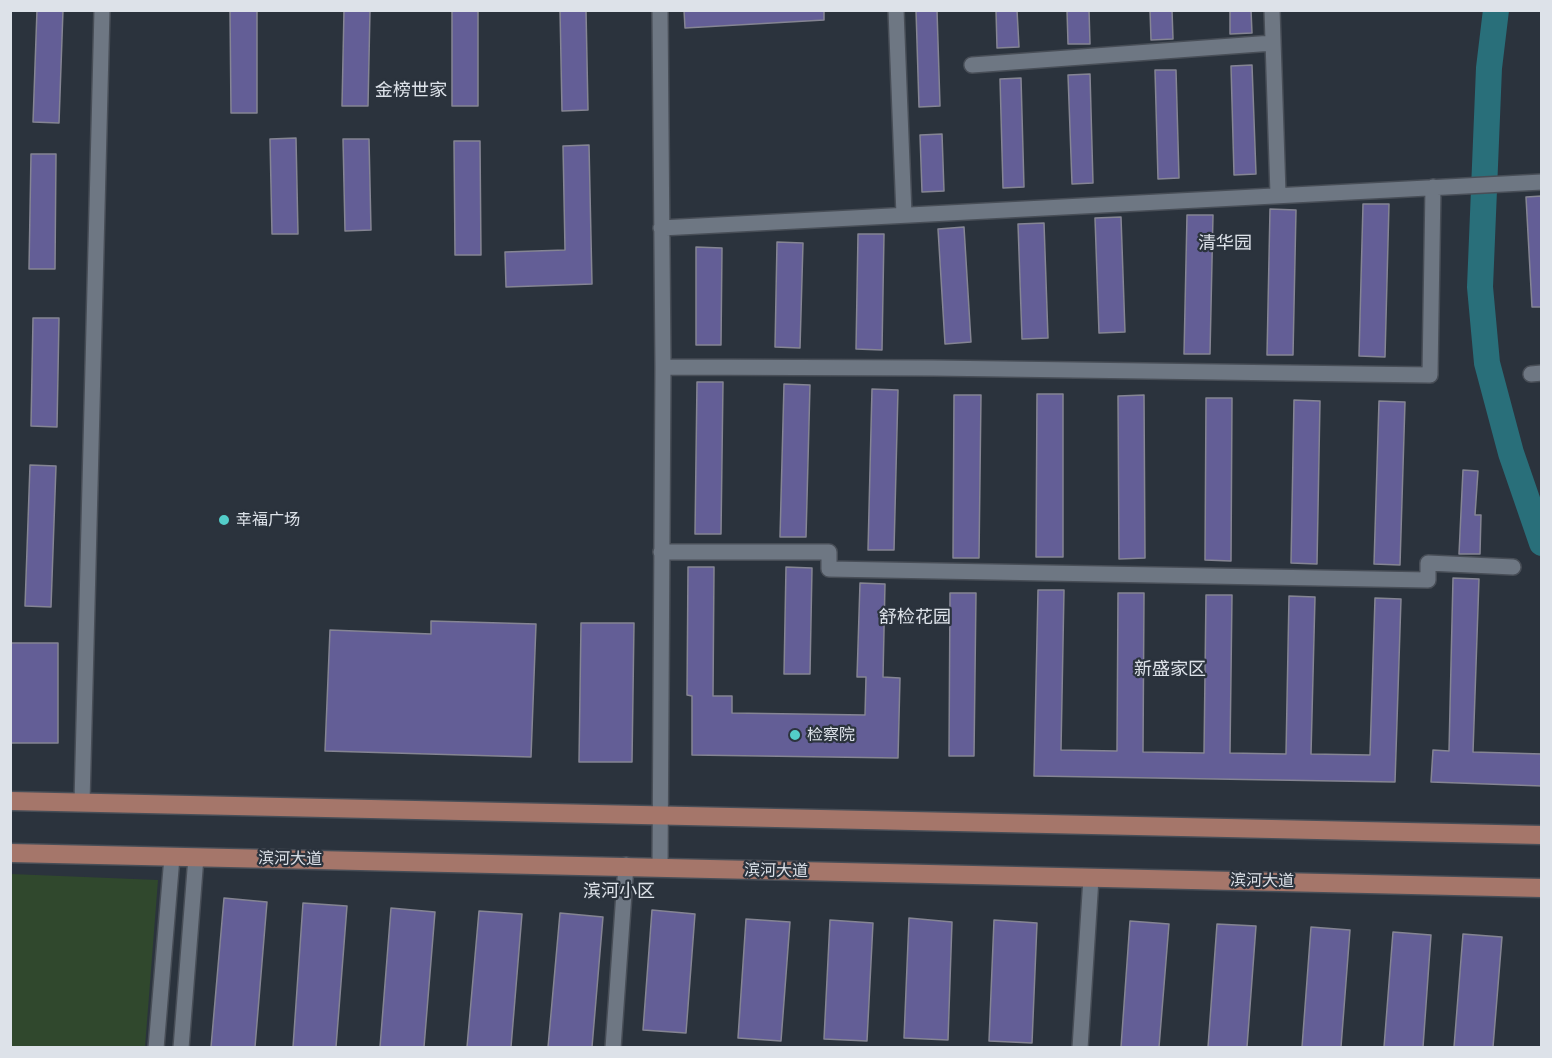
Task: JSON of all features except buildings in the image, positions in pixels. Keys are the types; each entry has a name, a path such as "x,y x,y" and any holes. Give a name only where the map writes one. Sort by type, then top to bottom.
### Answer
{"main road":[{"path":"10,801 1542,835"},
{"name":"滨河大道","path":"10,853 626,865 660,868 1542,888"}],"street":[{"path":"82,802 102,10"},
{"path":"660,10 663,367 660,868"},
{"path":"896,10 904,215"},
{"path":"1272,10 1278,194"},
{"path":"972,64 1273,43"},
{"path":"661,228 1542,182"},
{"path":"663,367 1430,375 1432,187"},
{"path":"661,552 829,552 829,569 1416,580 1428,580 1428,563 1513,567"},
{"path":"156,1047 172,857"},
{"path":"181,1047 196,857"},
{"path":"613,1047 626,865"},
{"path":"1080,1047 1091,878"}],"green space":[{"path":"11,874 158,880 145,1047 11,1047"}],"waterway":[{"path":"1496,10 1489,68 1480,287 1487,363 1511,453 1542,543"}],"place":[{"name":"幸福广场","path":"224,520"},
{"name":"检察院","path":"795,735"}],"district":[{"name":"金榜世家","path":"411,91"},
{"name":"清华园","path":"1225,244"},
{"name":"舒检花园","path":"915,618"},
{"name":"新盛家区","path":"1170,670"},
{"name":"滨河小区","path":"619,892"}]}
